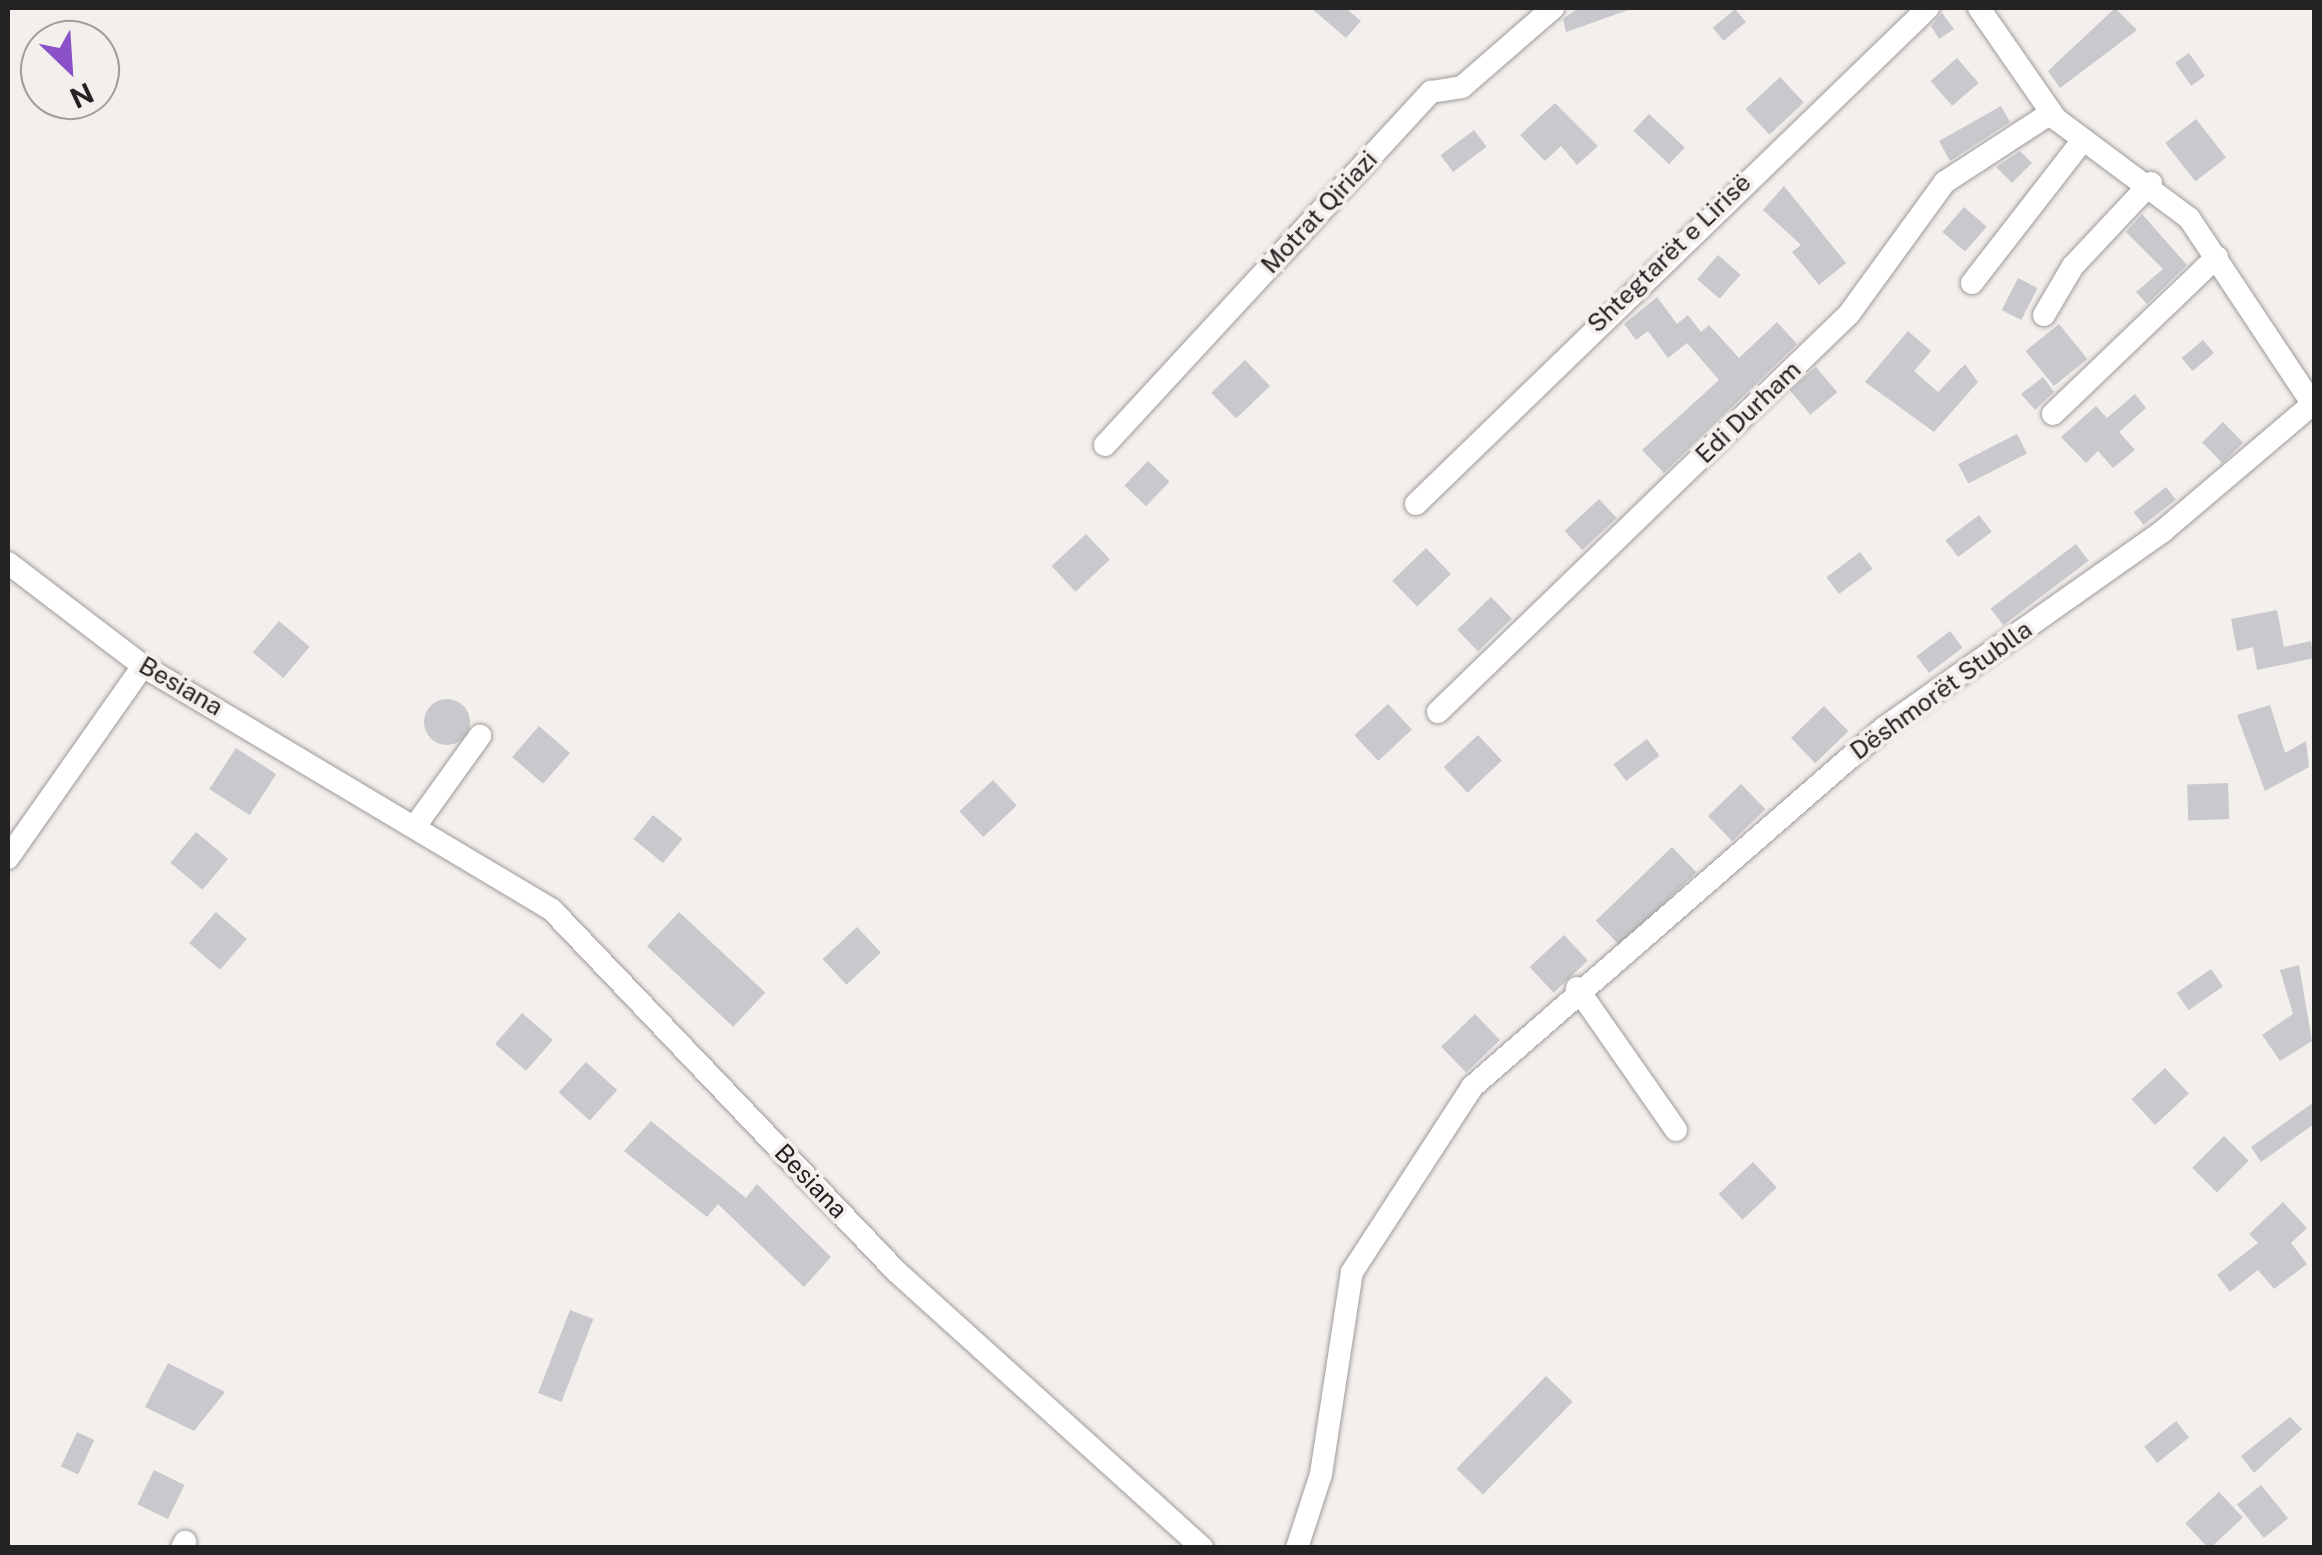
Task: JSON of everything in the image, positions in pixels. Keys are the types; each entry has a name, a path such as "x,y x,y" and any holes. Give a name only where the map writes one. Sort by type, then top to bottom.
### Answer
{"street":[{"name":"Motrat Qiriazi","path":"1105,445 1431,92 1462,87 1554,8"},
{"name":"Shtegtarët e Lirisë","path":"1416,504 1928,8"},
{"path":"1979,8 2052,114 2082,141 2151,183 2217,258 2314,405"},
{"name":"Edi Durham","path":"1438,712 1850,314 1945,182 2052,114"},
{"path":"1972,283 2082,141"},
{"path":"2044,316 2073,266 2151,183"},
{"path":"2053,414 2217,258"},
{"name":"Dëshmorët Stublla","path":"1297,1548 1321,1474 1352,1272 1472,1087 1577,988 1884,728 2163,531 2314,405"},
{"name":"Besiana","path":"8,563 143,666 416,824 552,910 898,1272 1202,1548"},
{"path":"8,858 143,666"},
{"path":"416,824 480,736"},
{"path":"1577,988 1676,1130"}],"building":[{"path":"1311,8 1346,8 1361,21 1346,38"},
{"path":"1578,8 1634,8 1566,32 1563,19"},
{"path":"2115,8 2137,30 2060,88 2048,71"},
{"path":"1735,9 1746,22 1724,41 1713,28"},
{"path":"1942,13 1954,29 1939,39 1931,26"},
{"path":"2189,53 2205,76 2191,86 2175,63"},
{"path":"1957,58 1979,83 1952,106 1931,81"},
{"path":"1780,77 1804,103 1769,135 1746,109"},
{"path":"1555,103 1598,146 1577,165 1561,146 1545,161 1520,135"},
{"path":"2001,106 2010,122 1950,161 1939,141"},
{"path":"1649,114 1685,147 1669,164 1633,131"},
{"path":"2196,119 2226,158 2195,182 2165,143"},
{"path":"1474,130 1487,147 1453,172 1440,155"},
{"path":"2020,151 2032,163 2012,183 1996,167"},
{"path":"1784,186 1846,263 1819,285 1792,252 1801,245 1763,210"},
{"path":"1964,207 1987,227 1965,252 1942,232"},
{"path":"2142,214 2187,265 2147,304 2136,292 2163,269 2126,232"},
{"path":"1718,255 1741,275 1720,299 1697,279"},
{"path":"2018,278 2038,288 2021,320 2002,310"},
{"path":"1657,297 1677,324 1688,315 1701,332 1709,325 1739,358 1777,322 1797,344 1664,473 1642,450 1719,380 1687,343 1668,358 1648,331 1636,340 1624,324"},
{"path":"2059,324 2087,359 2054,386 2026,351"},
{"path":"1908,331 1931,351 1914,371 1938,392 1965,364 1978,382 1934,432 1865,382"},
{"path":"2203,340 2214,353 2192,371 2182,358"},
{"path":"1245,360 1270,386 1236,419 1211,393"},
{"path":"1816,367 1837,392 1810,415 1789,389"},
{"path":"2043,377 2054,392 2035,410 2021,394"},
{"path":"2135,394 2146,408 2119,432 2135,450 2113,468 2098,451 2086,463 2061,437 2096,406 2107,418"},
{"path":"2223,422 2243,443 2222,463 2202,442"},
{"path":"2017,434 2027,454 1968,484 1958,464"},
{"path":"1148,461 1170,482 1146,506 1124,485"},
{"path":"2166,487 2176,500 2144,525 2134,512"},
{"path":"1599,499 1617,518 1582,550 1565,531"},
{"path":"1979,515 1992,532 1958,557 1945,540"},
{"path":"1086,534 1110,560 1075,592 1052,566"},
{"path":"2076,544 2089,561 2003,625 1991,608"},
{"path":"1426,548 1451,574 1417,607 1392,581"},
{"path":"1860,552 1873,569 1839,594 1826,577"},
{"path":"1491,597 1512,619 1478,651 1457,630"},
{"path":"2277,610 2284,647 2311,641 2314,658 2257,670 2253,647 2237,651 2231,619"},
{"path":"279,621 310,647 283,678 253,652"},
{"path":"1950,631 1963,648 1929,673 1916,656"},
{"path":"447,699 463,706 470,722 463,738 447,745 431,738 424,722 431,706"},
{"path":"1388,704 1412,730 1378,761 1354,735"},
{"path":"2270,705 2285,753 2306,741 2309,767 2265,791 2237,715"},
{"path":"1824,706 1848,731 1815,763 1791,738"},
{"path":"539,726 570,753 543,784 512,757"},
{"path":"1478,735 1502,761 1467,793 1444,767"},
{"path":"1647,739 1660,756 1626,781 1613,764"},
{"path":"236,748 276,774 250,815 209,789"},
{"path":"993,780 1017,806 983,837 959,811"},
{"path":"2228,783 2229,819 2188,820 2187,784"},
{"path":"1741,784 1765,809 1732,841 1708,816"},
{"path":"653,815 683,839 663,863 633,839"},
{"path":"196,832 228,859 202,890 170,863"},
{"path":"1672,847 1696,872 1620,946 1596,921"},
{"path":"216,912 247,939 220,970 189,943"},
{"path":"679,912 765,992 733,1027 647,946"},
{"path":"857,927 881,953 846,985 823,959"},
{"path":"1564,935 1588,961 1553,993 1530,967"},
{"path":"2299,965 2312,1041 2280,1061 2262,1035 2293,1014 2280,970"},
{"path":"2211,969 2223,986 2189,1010 2177,993"},
{"path":"522,1013 553,1040 526,1071 495,1044"},
{"path":"1475,1014 1500,1040 1466,1073 1441,1047"},
{"path":"586,1062 617,1090 590,1121 559,1092"},
{"path":"2165,1068 2189,1094 2155,1125 2131,1099"},
{"path":"2314,1102 2314,1124 2261,1162 2251,1147"},
{"path":"651,1121 746,1198 757,1184 831,1257 804,1287 718,1204 707,1217 624,1151"},
{"path":"2224,1136 2249,1161 2217,1193 2192,1168"},
{"path":"1753,1162 1777,1188 1742,1220 1719,1194"},
{"path":"2283,1202 2307,1228 2291,1243 2307,1264 2274,1289 2258,1270 2230,1292 2217,1275 2258,1243 2249,1234"},
{"path":"570,1310 593,1319 561,1402 538,1393"},
{"path":"168,1363 225,1392 194,1431 145,1407"},
{"path":"1546,1376 1573,1402 1483,1494 1456,1469"},
{"path":"2290,1417 2302,1429 2254,1473 2241,1456"},
{"path":"2176,1421 2189,1437 2157,1463 2144,1447"},
{"path":"77,1432 94,1440 78,1474 61,1466"},
{"path":"154,1470 185,1485 168,1519 137,1504"},
{"path":"2261,1485 2288,1518 2264,1538 2237,1505"},
{"path":"2219,1492 2243,1518 2210,1548 2185,1523"}]}
